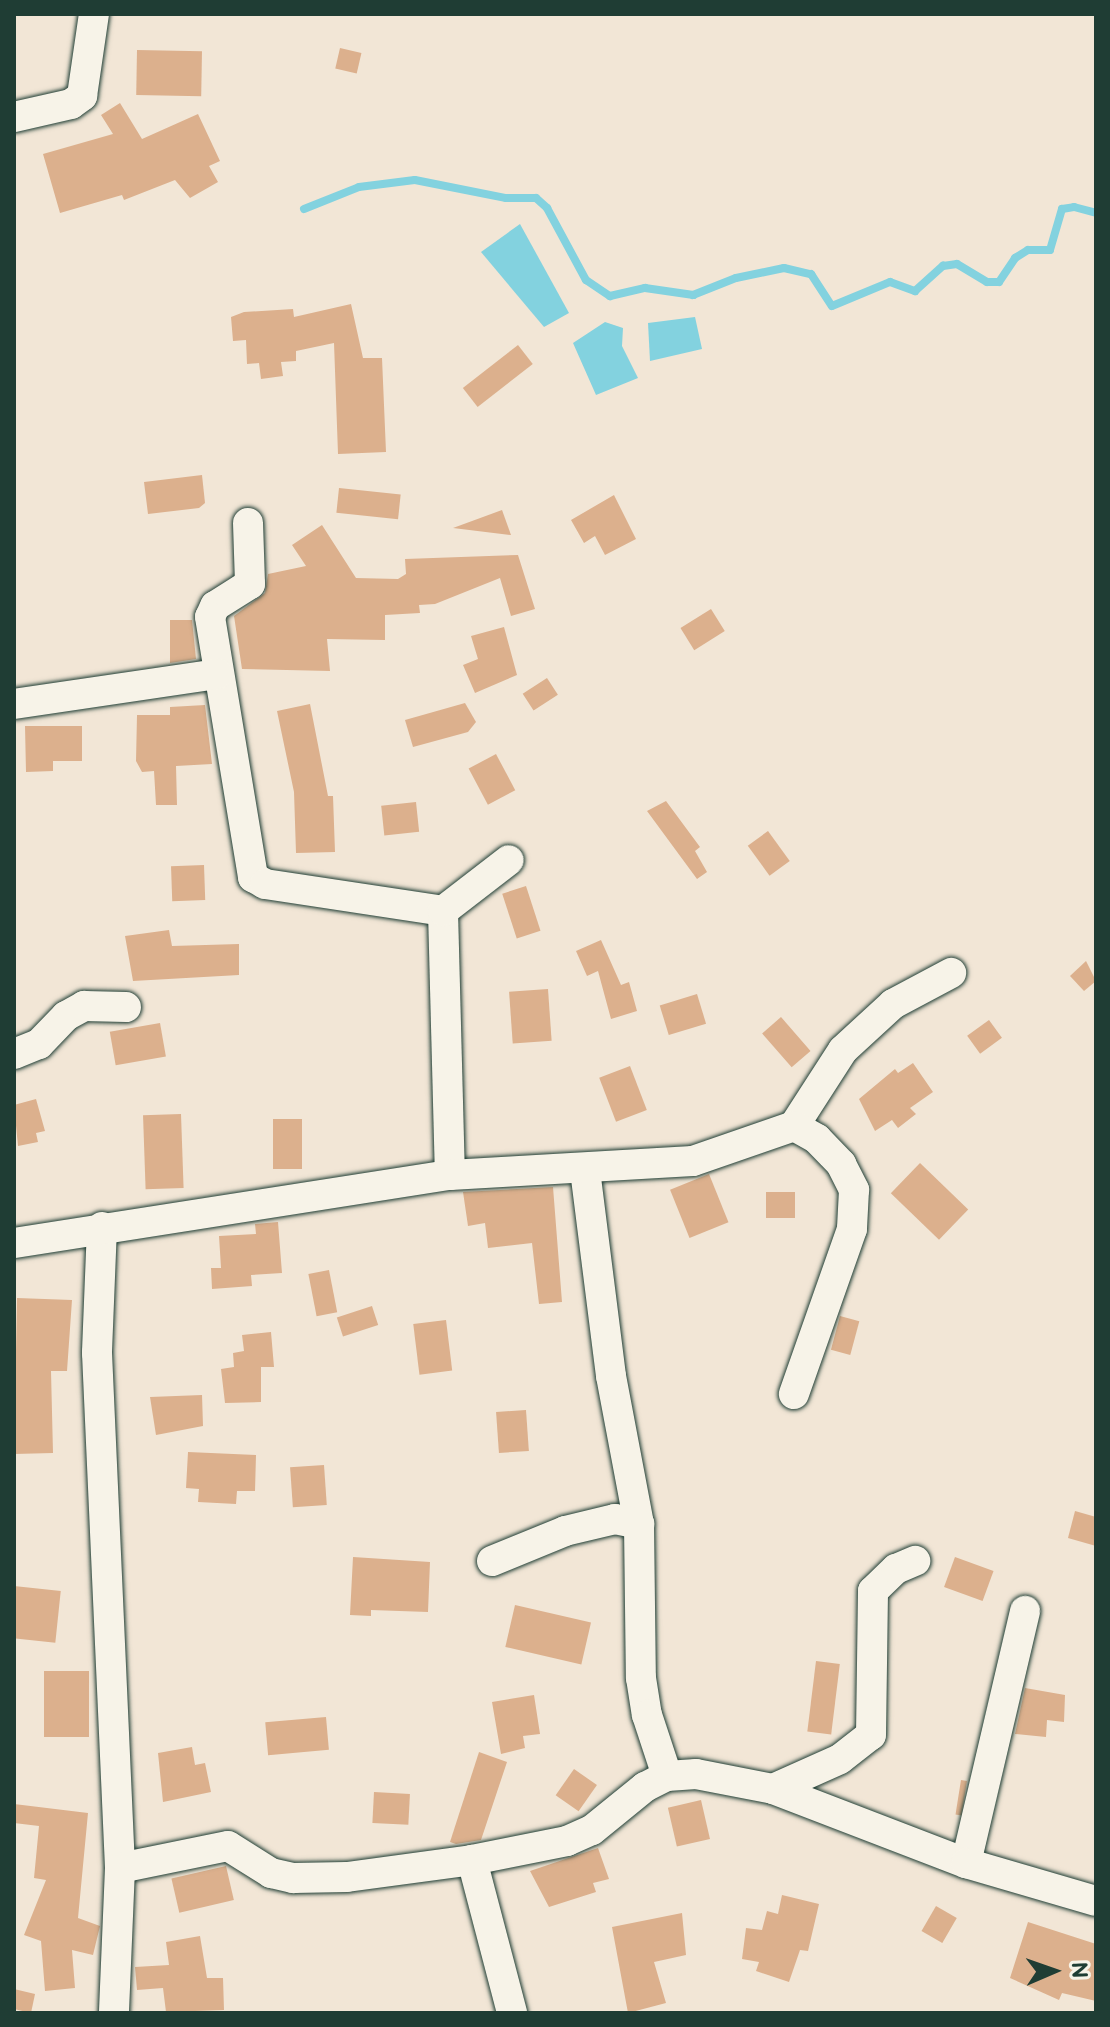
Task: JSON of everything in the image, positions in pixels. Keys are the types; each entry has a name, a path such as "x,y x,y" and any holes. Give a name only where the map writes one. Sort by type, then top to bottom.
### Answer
{"street":[{"path":"14,117 71,104 82,96 94,14"},
{"path":"248,523 250,584 215,606 210,617 253,877 265,884 443,911 509,860"},
{"path":"14,704 218,674"},
{"path":"443,911 450,1175"},
{"path":"14,1243 450,1175 548,1166 585,1170 693,1161 794,1126 843,1050 893,1004 951,973"},
{"path":"14,1054 39,1044 66,1016 84,1006 126,1007"},
{"path":"794,1126 817,1139 841,1164 854,1190 852,1229 794,1394"},
{"path":"585,1170 611,1376 639,1524 641,1678 647,1715 667,1776"},
{"path":"102,1227 97,1353 120,1868 114,2013"},
{"path":"492,1561 565,1531 615,1519 639,1524"},
{"path":"773,1789 840,1759 871,1735 873,1591 896,1569 915,1561"},
{"path":"966,1863 1025,1611"},
{"path":"120,1868 228,1846 271,1873 293,1878 347,1877 472,1860 592,1830 613,1809 667,1776 696,1774 773,1789 966,1863 1096,1901"},
{"path":"472,1860 512,2013"}],"water":[{"path":"520,224 569,313 544,327 481,252"},
{"path":"695,317 702,349 650,361 648,323"},
{"path":"605,322 623,328 622,346 638,378 596,395 573,343"}],"building":[{"path":"340,48 361,53 357,73 335,68"},
{"path":"137,50 202,51 201,96 136,95"},
{"path":"120,103 142,139 198,114 220,161 209,166 218,182 190,198 175,180 124,200 122,195 60,213 43,154 113,134 101,115"},
{"path":"351,304 363,358 382,358 386,452 338,454 334,343 296,351 296,361 281,362 283,376 261,379 259,363 247,364 246,340 233,341 231,317 244,312 293,309 294,317"},
{"path":"518,345 533,364 478,407 463,388"},
{"path":"202,475 205,503 199,508 148,514 144,482"},
{"path":"339,488 401,494 398,519 336,513"},
{"path":"614,495 636,539 605,555 595,536 584,543 571,520"},
{"path":"502,510 511,535 453,528"},
{"path":"322,525 356,578 398,579 406,574 405,559 518,555 535,609 511,616 500,578 435,604 419,605 420,613 385,615 385,640 327,639 330,671 242,669 234,616 265,593 268,574 306,566 292,545"},
{"path":"711,609 725,631 694,650 680,628"},
{"path":"170,620 192,620 196,659 170,663"},
{"path":"504,627 517,675 475,693 463,665 478,659 471,636"},
{"path":"547,678 558,695 534,711 523,694"},
{"path":"465,703 476,722 468,732 413,747 405,720"},
{"path":"310,704 328,796 333,796 335,852 296,853 294,792 277,711"},
{"path":"205,705 212,764 176,766 177,805 156,805 154,771 142,772 136,761 137,715 170,715 170,707"},
{"path":"25,726 82,726 82,761 53,761 53,771 26,772"},
{"path":"496,754 515,790 488,805 469,769"},
{"path":"666,801 700,847 695,851 707,872 697,879 647,811"},
{"path":"416,802 419,832 384,835 381,806"},
{"path":"768,831 790,861 770,876 748,846"},
{"path":"204,865 205,900 172,901 171,866"},
{"path":"526,886 541,931 517,938 502,894"},
{"path":"169,930 172,946 239,944 239,975 133,981 125,936"},
{"path":"601,940 621,985 629,982 637,1011 611,1019 598,971 587,976 576,951"},
{"path":"1086,961 1096,981 1084,991 1070,976"},
{"path":"548,989 552,1041 513,1044 509,992"},
{"path":"697,994 706,1024 669,1035 660,1005"},
{"path":"781,1017 811,1051 792,1067 762,1033"},
{"path":"989,1020 1002,1038 980,1054 967,1036"},
{"path":"160,1023 166,1056 116,1065 110,1032"},
{"path":"913,1063 933,1092 910,1108 916,1114 898,1128 892,1120 875,1131 859,1099 895,1069 898,1073"},
{"path":"630,1066 647,1110 616,1122 599,1078"},
{"path":"36,1099 45,1131 36,1133 38,1142 18,1146 14,1105"},
{"path":"181,1114 184,1188 146,1189 143,1115"},
{"path":"273,1119 302,1119 302,1169 273,1169"},
{"path":"920,1163 968,1210 939,1240 891,1193"},
{"path":"709,1174 728,1222 690,1238 670,1190"},
{"path":"553,1187 562,1302 539,1304 532,1243 488,1248 485,1223 468,1226 463,1192"},
{"path":"766,1192 795,1192 795,1218 766,1218"},
{"path":"278,1222 282,1273 251,1275 252,1286 212,1289 211,1268 221,1268 219,1236 256,1234 255,1224"},
{"path":"329,1270 337,1312 317,1316 308,1274"},
{"path":"17,1298 72,1300 67,1371 51,1371 53,1453 14,1454"},
{"path":"372,1306 378,1325 343,1336 337,1317"},
{"path":"840,1316 859,1321 850,1355 831,1350"},
{"path":"446,1320 452,1371 419,1375 413,1324"},
{"path":"271,1332 274,1367 261,1367 261,1402 225,1403 221,1369 234,1367 233,1353 244,1351 242,1335"},
{"path":"202,1395 203,1426 156,1435 150,1397"},
{"path":"526,1410 529,1451 499,1453 496,1412"},
{"path":"188,1452 256,1455 255,1491 237,1491 236,1504 198,1502 199,1489 186,1488"},
{"path":"324,1465 327,1505 293,1507 290,1467"},
{"path":"1075,1511 1096,1517 1096,1546 1068,1538"},
{"path":"353,1557 430,1562 428,1612 371,1610 371,1616 350,1615"},
{"path":"955,1557 994,1571 983,1601 944,1587"},
{"path":"14,1586 61,1591 55,1643 14,1638"},
{"path":"515,1605 591,1623 581,1664 505,1647"},
{"path":"816,1661 840,1664 831,1734 807,1731"},
{"path":"44,1671 89,1671 89,1737 44,1737"},
{"path":"1025,1688 1065,1695 1064,1722 1047,1720 1046,1737 1015,1734"},
{"path":"534,1695 540,1734 523,1736 525,1748 501,1754 492,1702"},
{"path":"326,1717 329,1750 268,1755 265,1722"},
{"path":"192,1747 195,1765 205,1763 211,1792 163,1802 158,1753"},
{"path":"479,1752 507,1762 481,1840 456,1844 450,1842"},
{"path":"574,1769 597,1785 579,1811 556,1795"},
{"path":"961,1780 967,1781 961,1816 956,1815"},
{"path":"374,1792 410,1794 408,1825 372,1823"},
{"path":"701,1800 710,1839 677,1847 668,1808"},
{"path":"14,1804 88,1813 78,1918 100,1926 93,1955 72,1950 75,1988 45,1991 41,1941 24,1935 46,1880 34,1878 39,1826 14,1823"},
{"path":"598,1848 609,1879 593,1883 596,1892 549,1907 530,1871"},
{"path":"226,1866 234,1900 179,1913 171,1879"},
{"path":"782,1895 819,1904 808,1951 800,1950 789,1982 756,1971 759,1962 742,1959 746,1928 762,1930 767,1911 778,1914"},
{"path":"936,1906 957,1918 942,1943 922,1931"},
{"path":"682,1913 686,1955 654,1962 666,2003 628,2013 612,1927"},
{"path":"1028,1922 1096,1944 1096,2001 1062,1993 1059,2000 1010,1978"},
{"path":"200,1936 207,1978 223,1978 224,2010 166,2012 163,1988 137,1990 135,1967 169,1965 166,1942"},
{"path":"14,1989 35,1994 31,2013 14,2009"}],"waterway":[{"path":"304,209 359,187 415,180 506,198 536,198 547,208 586,280 610,296 645,288 693,295 736,278 784,268 811,274 832,306 890,282 915,291 943,266 957,264 987,282 999,282 1015,258 1028,250 1050,250 1062,209 1074,207 1096,213"}]}
